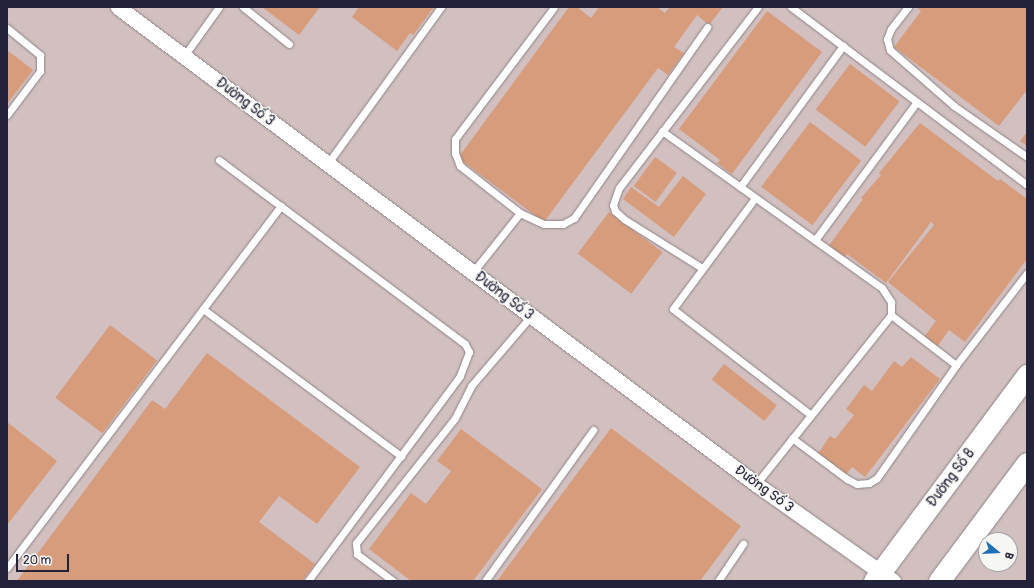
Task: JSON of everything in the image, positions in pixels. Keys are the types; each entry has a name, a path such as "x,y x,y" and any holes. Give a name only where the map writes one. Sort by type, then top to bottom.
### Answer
{"street":[{"name":"Đường Số 3","path":"118,7 882,578"},
{"name":"Đường Số 8","path":"882,578 1027,376"},
{"path":"939,581 1027,463"}],"lane":[{"path":"184,56 219,7"},
{"path":"243,7 289,44"},
{"path":"328,163 441,7"},
{"path":"554,7 455,139 455,153 460,166 520,213 544,224 563,224 574,218 706,27"},
{"path":"702,268 615,211 613,205 619,188 758,7"},
{"path":"791,7 916,103 1027,185"},
{"path":"908,7 891,29 887,39 890,50 954,106 1027,157"},
{"path":"7,28 40,55 40,71 7,115"},
{"path":"740,187 843,46"},
{"path":"815,240 916,103"},
{"path":"662,131 882,288 891,302 891,315 756,484"},
{"path":"219,160 465,344 469,352 460,376 308,581"},
{"path":"755,198 673,306 674,311 811,414"},
{"path":"7,568 281,206"},
{"path":"473,272 520,213"},
{"path":"792,438 847,479 857,484 869,483 877,478 956,365 1027,273"},
{"path":"203,309 401,456"},
{"path":"891,315 956,365"},
{"path":"393,581 357,554 356,543 455,418 471,386 531,316"},
{"path":"485,581 593,430"},
{"path":"718,581 743,544"}],"shaded area":[{"path":"7,7 1027,7 1027,581 7,581"}],"building":[{"path":"262,7 320,7 299,35"},
{"path":"359,7 434,7 413,35 410,33 397,51 352,17"},
{"path":"569,7 577,7 591,18 599,7 657,7 665,13 670,7 723,7 709,25 697,15 674,47 684,53 668,75 658,68 544,222 458,158"},
{"path":"919,7 1027,7 1027,90 999,126 894,47 921,11 918,9"},
{"path":"767,11 822,52 732,174 717,163 720,160 679,129"},
{"path":"7,50 33,70 7,104"},
{"path":"850,64 900,101 865,147 816,110"},
{"path":"810,122 861,161 812,225 761,187"},
{"path":"920,123 998,181 1000,179 1027,199 1027,259 965,342 949,330 937,347 924,337 936,321 888,282 934,225 931,222 886,283 847,254 843,259 828,247 863,199 861,198 881,175 879,173"},
{"path":"1027,132 1027,146 1020,141"},
{"path":"655,157 677,173 656,202 634,186"},
{"path":"683,176 706,194 674,237 623,199 631,187 659,207"},
{"path":"609,212 663,252 631,294 578,254"},
{"path":"110,325 157,361 102,433 55,398"},
{"path":"207,353 360,467 317,524 279,496 259,522 315,564 302,581 17,581 152,400 165,409"},
{"path":"911,357 940,379 865,477 852,467 845,476 817,455 830,436 835,439 854,415 846,409 864,385 872,391 894,361 902,367"},
{"path":"724,364 777,405 764,421 712,380"},
{"path":"7,422 57,461 7,525"},
{"path":"611,428 741,526 700,581 497,581"},
{"path":"461,429 542,489 473,581 411,581 369,549 411,493 426,504 451,471 437,461"}]}
